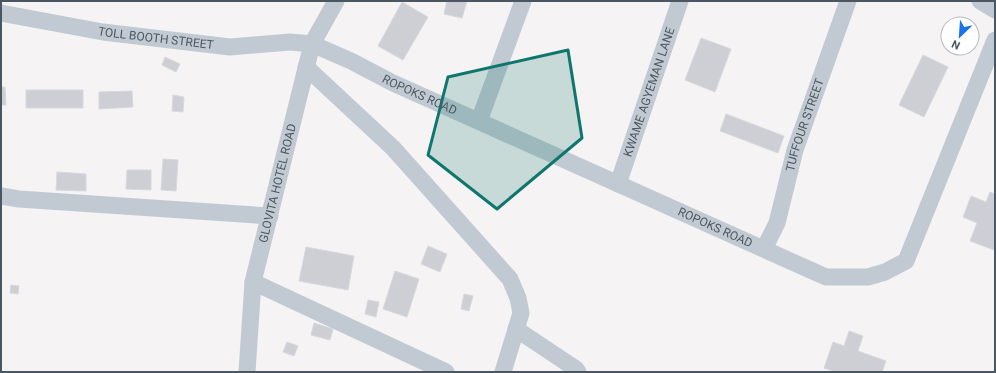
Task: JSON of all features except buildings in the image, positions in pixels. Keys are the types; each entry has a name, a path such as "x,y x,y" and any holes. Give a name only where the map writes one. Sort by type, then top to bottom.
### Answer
{"street":[{"name":"GLOVITA HOTEL ROAD","path":"248,372 253,282 312,44 336,1"},
{"path":"479,121 522,1"},
{"name":"KWAME AGYEMAN LANE","path":"618,184 680,1"},
{"name":"TUFFOUR STREET","path":"764,249 777,223 795,150 848,1"},
{"path":"980,1 995,10"},
{"name":"TOLL BOOTH STREET","path":"1,13 103,32 230,48 290,42 312,44"},
{"name":"ROPOKS ROAD","path":"312,44 351,61 393,83 826,277 868,276 885,272 906,261 995,40"},
{"path":"306,67 392,148 510,279 518,298 521,313 502,372"},
{"path":"1,196 27,200 270,216"},
{"path":"253,282 446,372"},
{"path":"516,329 578,372"}],"highlighted area":[{"path":"568,50 582,138 497,209 428,155 448,77"}]}
